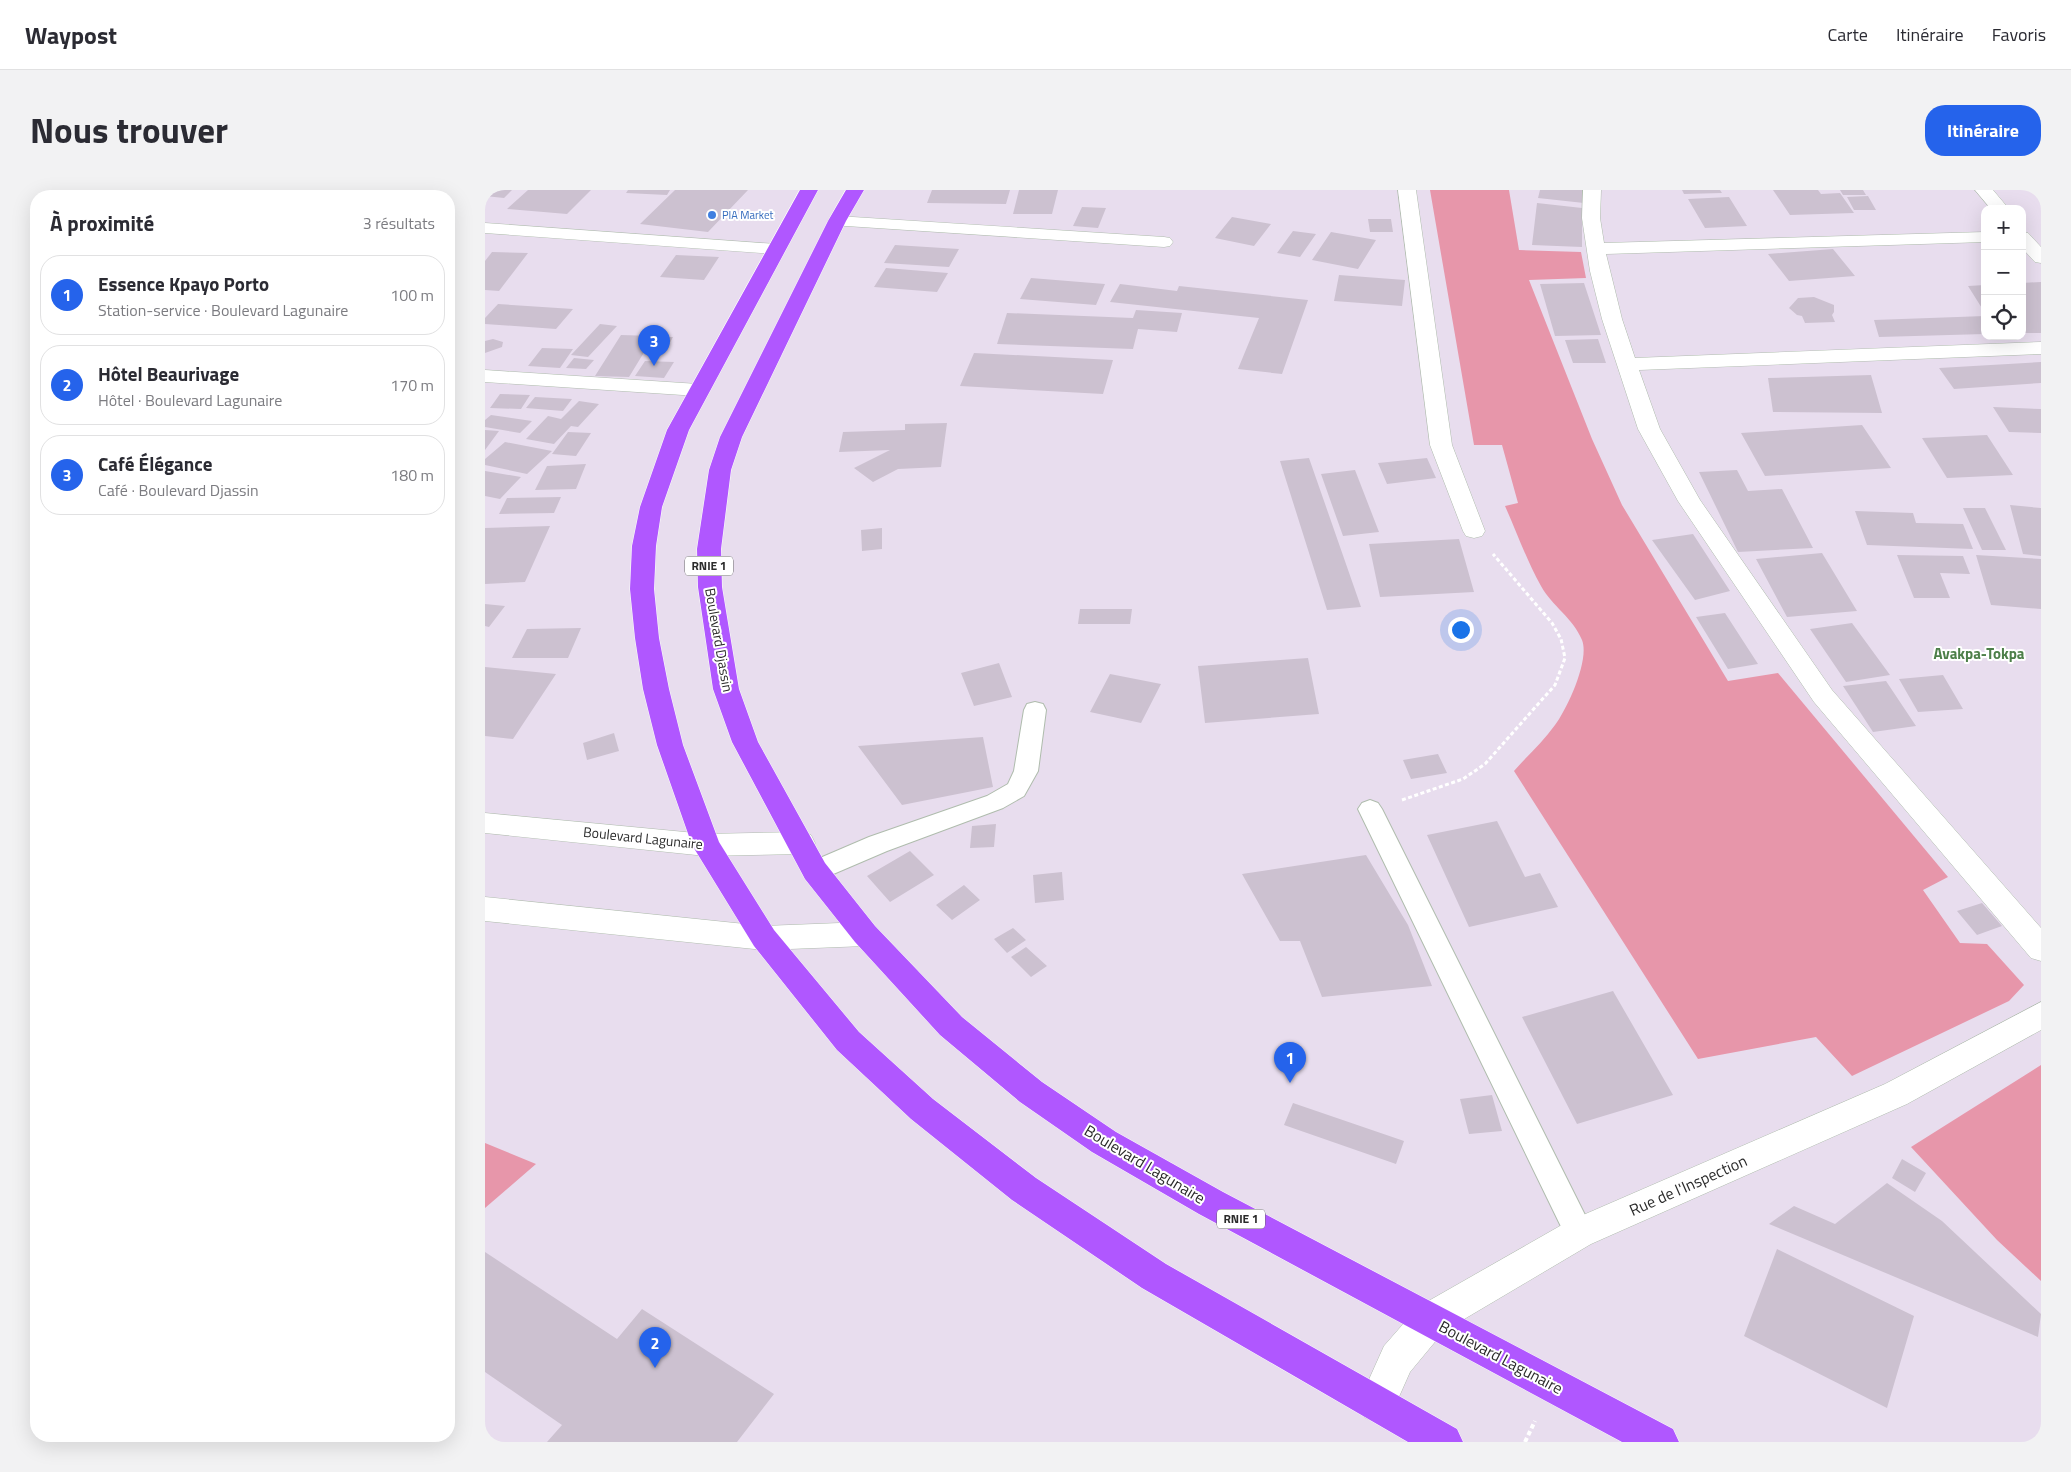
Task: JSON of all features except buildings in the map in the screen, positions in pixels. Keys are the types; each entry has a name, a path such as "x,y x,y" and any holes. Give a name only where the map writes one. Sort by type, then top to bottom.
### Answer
{"highway":[{"path":"809,190 698,390 678,430 651,507 644,546 642,589 647,638 661,708 670,745 706,845 764,938 848,1041 922,1109 1025,1189 1154,1276 1443,1442"},
{"name":"Boulevard Djassin","path":"855,190 837,221 749,396 731,437 720,470 709,549 710,587 726,689 745,742 815,870 865,934"},
{"name":"Boulevard Lagunaire","path":"865,934 951,1026 1031,1092 1104,1142 1211,1203 1660,1442"}],"street":[{"path":"1407,190 1441,444 1474,531"},
{"path":"1591,190 1591,218 1610,309 1649,429 1689,501 1823,696 2041,949"},
{"path":"1984,190 1996,205"},
{"path":"837,221 1164,242"},
{"path":"485,228 776,249"},
{"path":"1596,249 1981,236"},
{"path":"2026,241 2041,258"},
{"path":"1628,364 2041,348"},
{"path":"485,376 698,390"},
{"name":"Boulevard Lagunaire","path":"485,823 706,845 801,843"},
{"path":"485,909 764,938 865,934"},
{"name":"Rue de l'Inspection","path":"1377,1404 1397,1358 1431,1319 1579,1233 1897,1094 2039,1016"}],"lane":[{"path":"815,870 878,844 995,802 1016,790 1026,771 1035,710"},
{"path":"1370,809 1579,1233"}],"path":[{"path":"1370,809 1383,808 1463,779 1485,764 1555,685 1565,658 1561,639 1552,623 1474,531"}],"shaded area":[{"path":"1430,190 1509,190 1519,250 1581,252 1586,278 1529,280 1592,439 1622,505 1728,681 1778,673 1948,877 1923,890 1960,943 1987,944 2024,985 2009,1001 1852,1076 1816,1037 1698,1059 1514,771 1560,718 1576,684 1584,649 1578,632 1541,586 1505,506 1518,503 1502,445 1474,445"},
{"path":"2041,1065 2041,1281 1997,1240 1911,1147"},
{"path":"485,1143 536,1164 485,1208"}],"place":[{"name":"PIA Market","path":"712,215"},
{"name":"Café Élégance","path":"654,366"},
{"name":"Essence Kpayo Porto","path":"1290,1083"},
{"name":"Hôtel Beaurivage","path":"655,1368"}],"district":[{"name":"Avakpa-Tokpa","path":"1979,654"}]}
